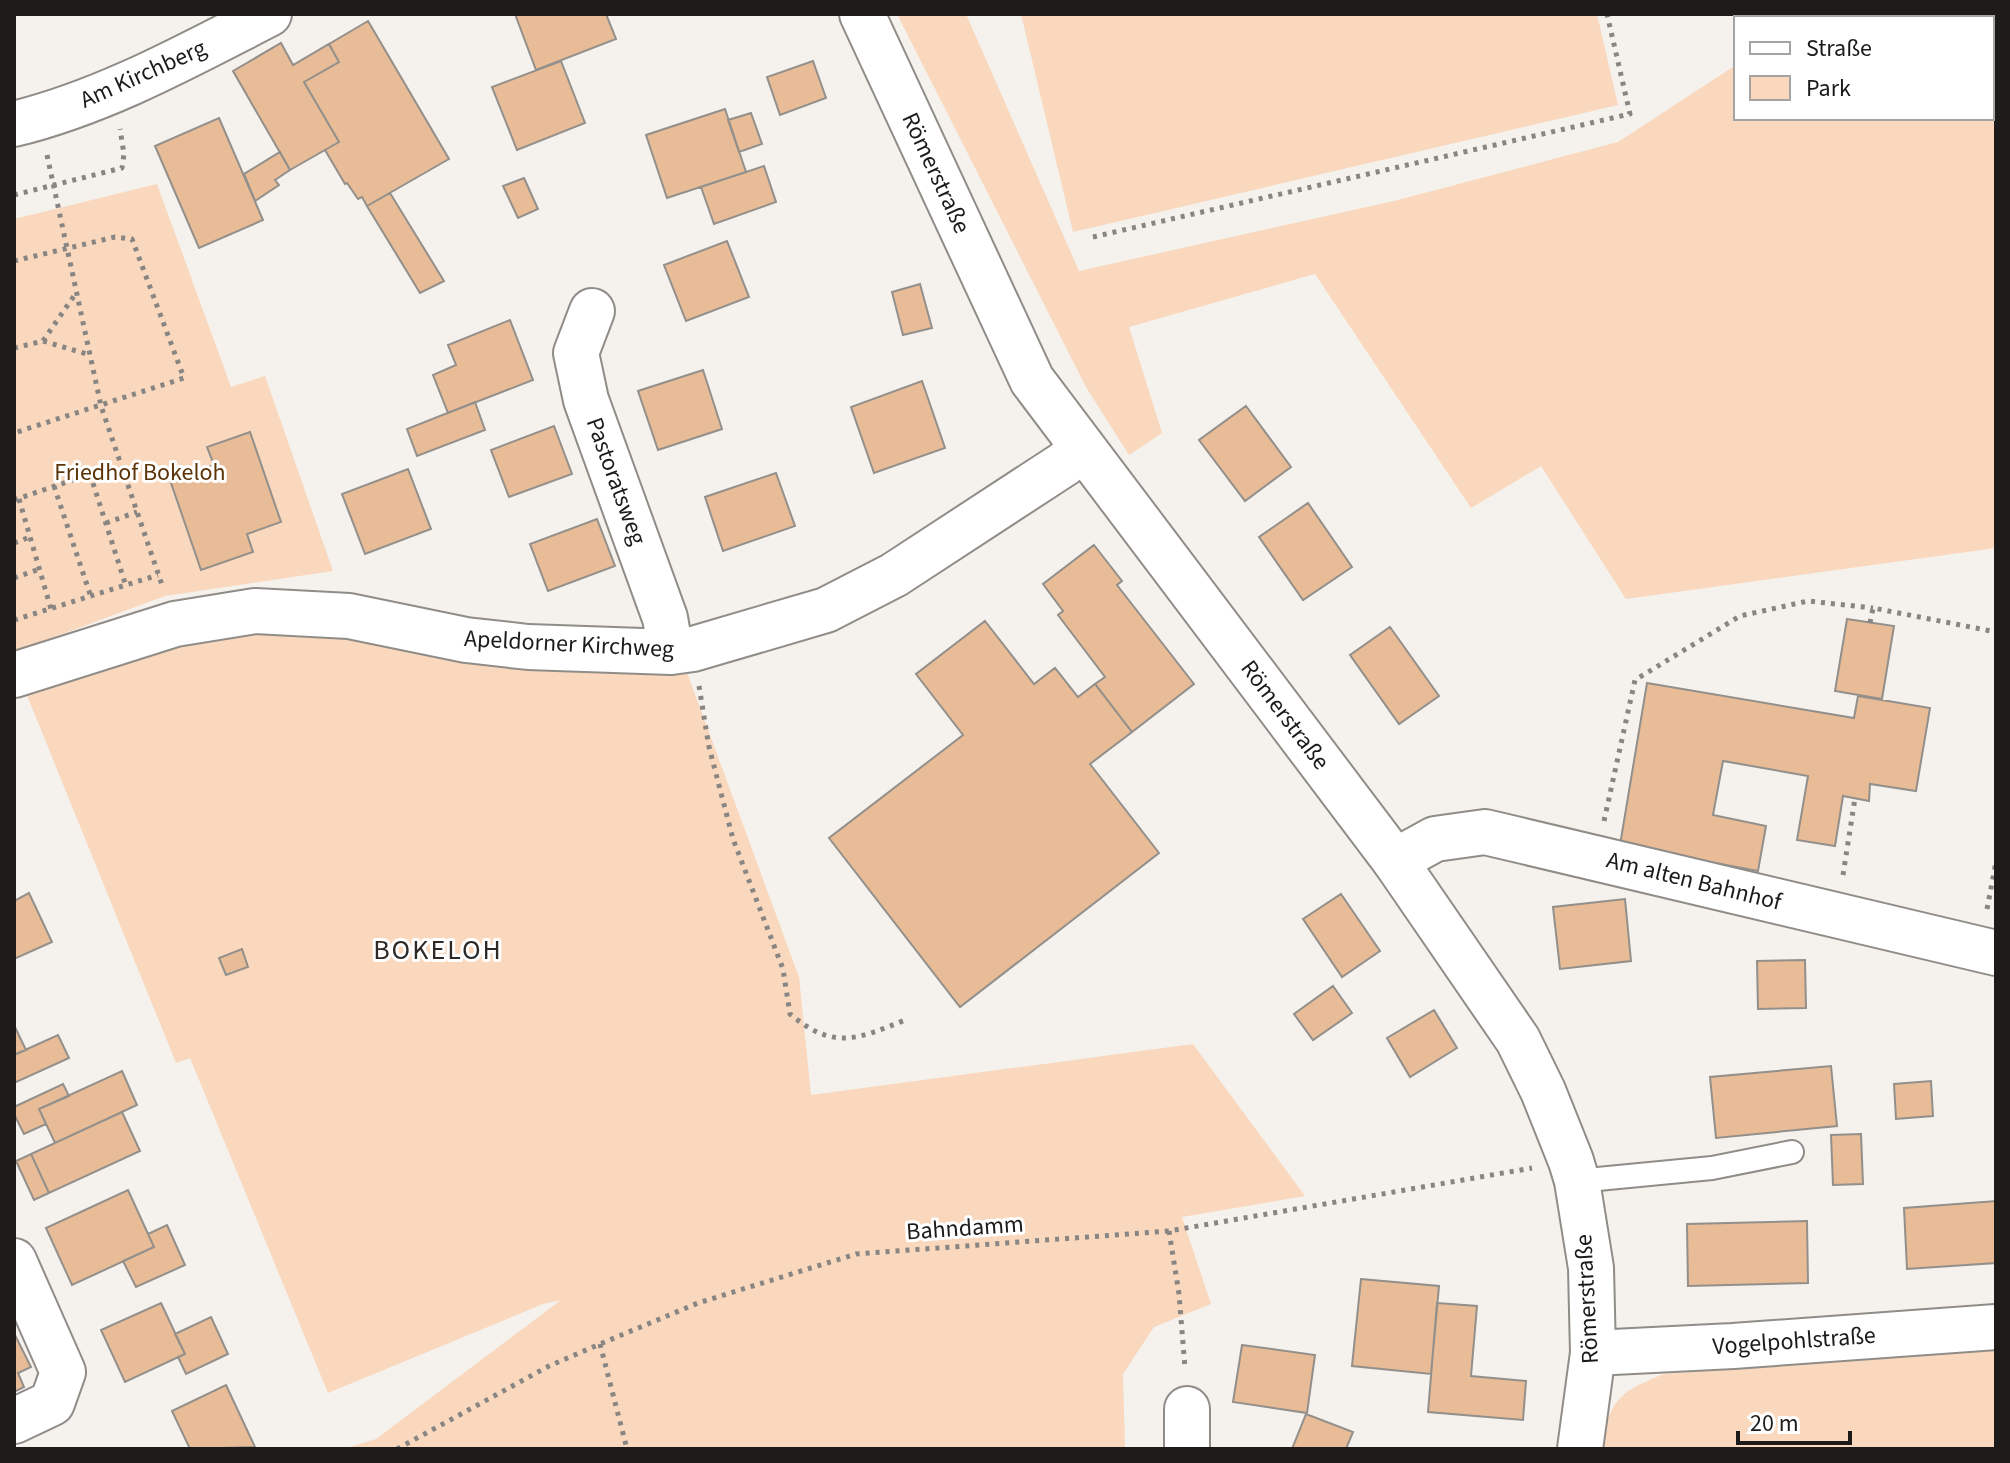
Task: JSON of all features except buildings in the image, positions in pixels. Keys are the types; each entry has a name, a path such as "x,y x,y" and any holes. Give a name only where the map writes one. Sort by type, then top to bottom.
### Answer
{"street":[{"name":"Am Kirchberg","path":"26,121 117,89 269,14"},
{"name":"Römerstraße","path":"862,14 1032,380 1395,861 1518,1040 1543,1091 1574,1171 1591,1268 1593,1353 1580,1449"},
{"name":"Pastoratsweg","path":"592,311 576,353 586,400 665,618 682,650"},
{"name":"Apeldorner Kirchweg","path":"14,675 175,624 255,611 349,616 466,640 528,647 682,650 826,610 894,575 1064,464 1082,449"},
{"name":"Am alten Bahnhof","path":"1395,861 1435,839 1485,832 1996,953"},
{"path":"14,1261 63,1372 52,1403 14,1421"},
{"name":"Vogelpohlstraße","path":"1593,1353 1996,1327"}],"lane":[{"path":"1574,1171 1712,1168 1792,1152"}],"path":[{"path":"1093,237 1630,114 1607,14"},
{"path":"26,121 66,248 101,406 175,624"},
{"path":"14,261 115,237 132,239 184,378 14,433"},
{"path":"43,341 76,293"},
{"path":"14,348 43,341 90,355"},
{"path":"51,609 16,500 90,474 126,586"},
{"path":"54,486 91,597"},
{"path":"106,523 137,512"},
{"path":"14,543 30,537"},
{"path":"14,578 40,569"},
{"path":"14,620 158,575"},
{"path":"1596,857 1635,680 1740,616 1808,601 1873,608 1996,632"},
{"path":"1870,623 1873,608"},
{"path":"682,650 733,839 783,969 790,1014 809,1030 838,1039 873,1033 905,1020"},
{"path":"1837,916 1855,798"},
{"name":"Bahndamm","path":"397,1449 549,1366 600,1344 698,1303 856,1254 1169,1231 1574,1171"},
{"path":"1169,1231 1179,1294 1187,1429"},
{"path":"600,1344 627,1449"}],"green space":[{"path":"897,14 966,14 1079,271 1394,201 1618,142 1734,66 1734,120 1994,120 1994,16 1811,16 1996,14 1996,548 1626,599 1541,466 1471,508 1315,274 1129,327 1162,433 1129,455 1086,387"},
{"path":"1021,14 1597,14 1618,105 1073,232"},
{"name":"Friedhof Bokeloh","path":"157,184 231,387 265,376 333,571 165,596 14,652 14,219"},
{"path":"257,625 685,667 799,977 811,1095 1193,1044 1305,1196 1182,1217 1211,1304 1154,1327 1123,1374 1125,1449 343,1449 376,1439 561,1300 543,1304 328,1393 190,1058 176,1063 24,688 163,644"},
{"path":"1996,1349 1996,1449 1598,1449 1618,1400 1635,1387 1664,1374"}],"district":[{"name":"BOKELOH","path":"438,950"}]}
